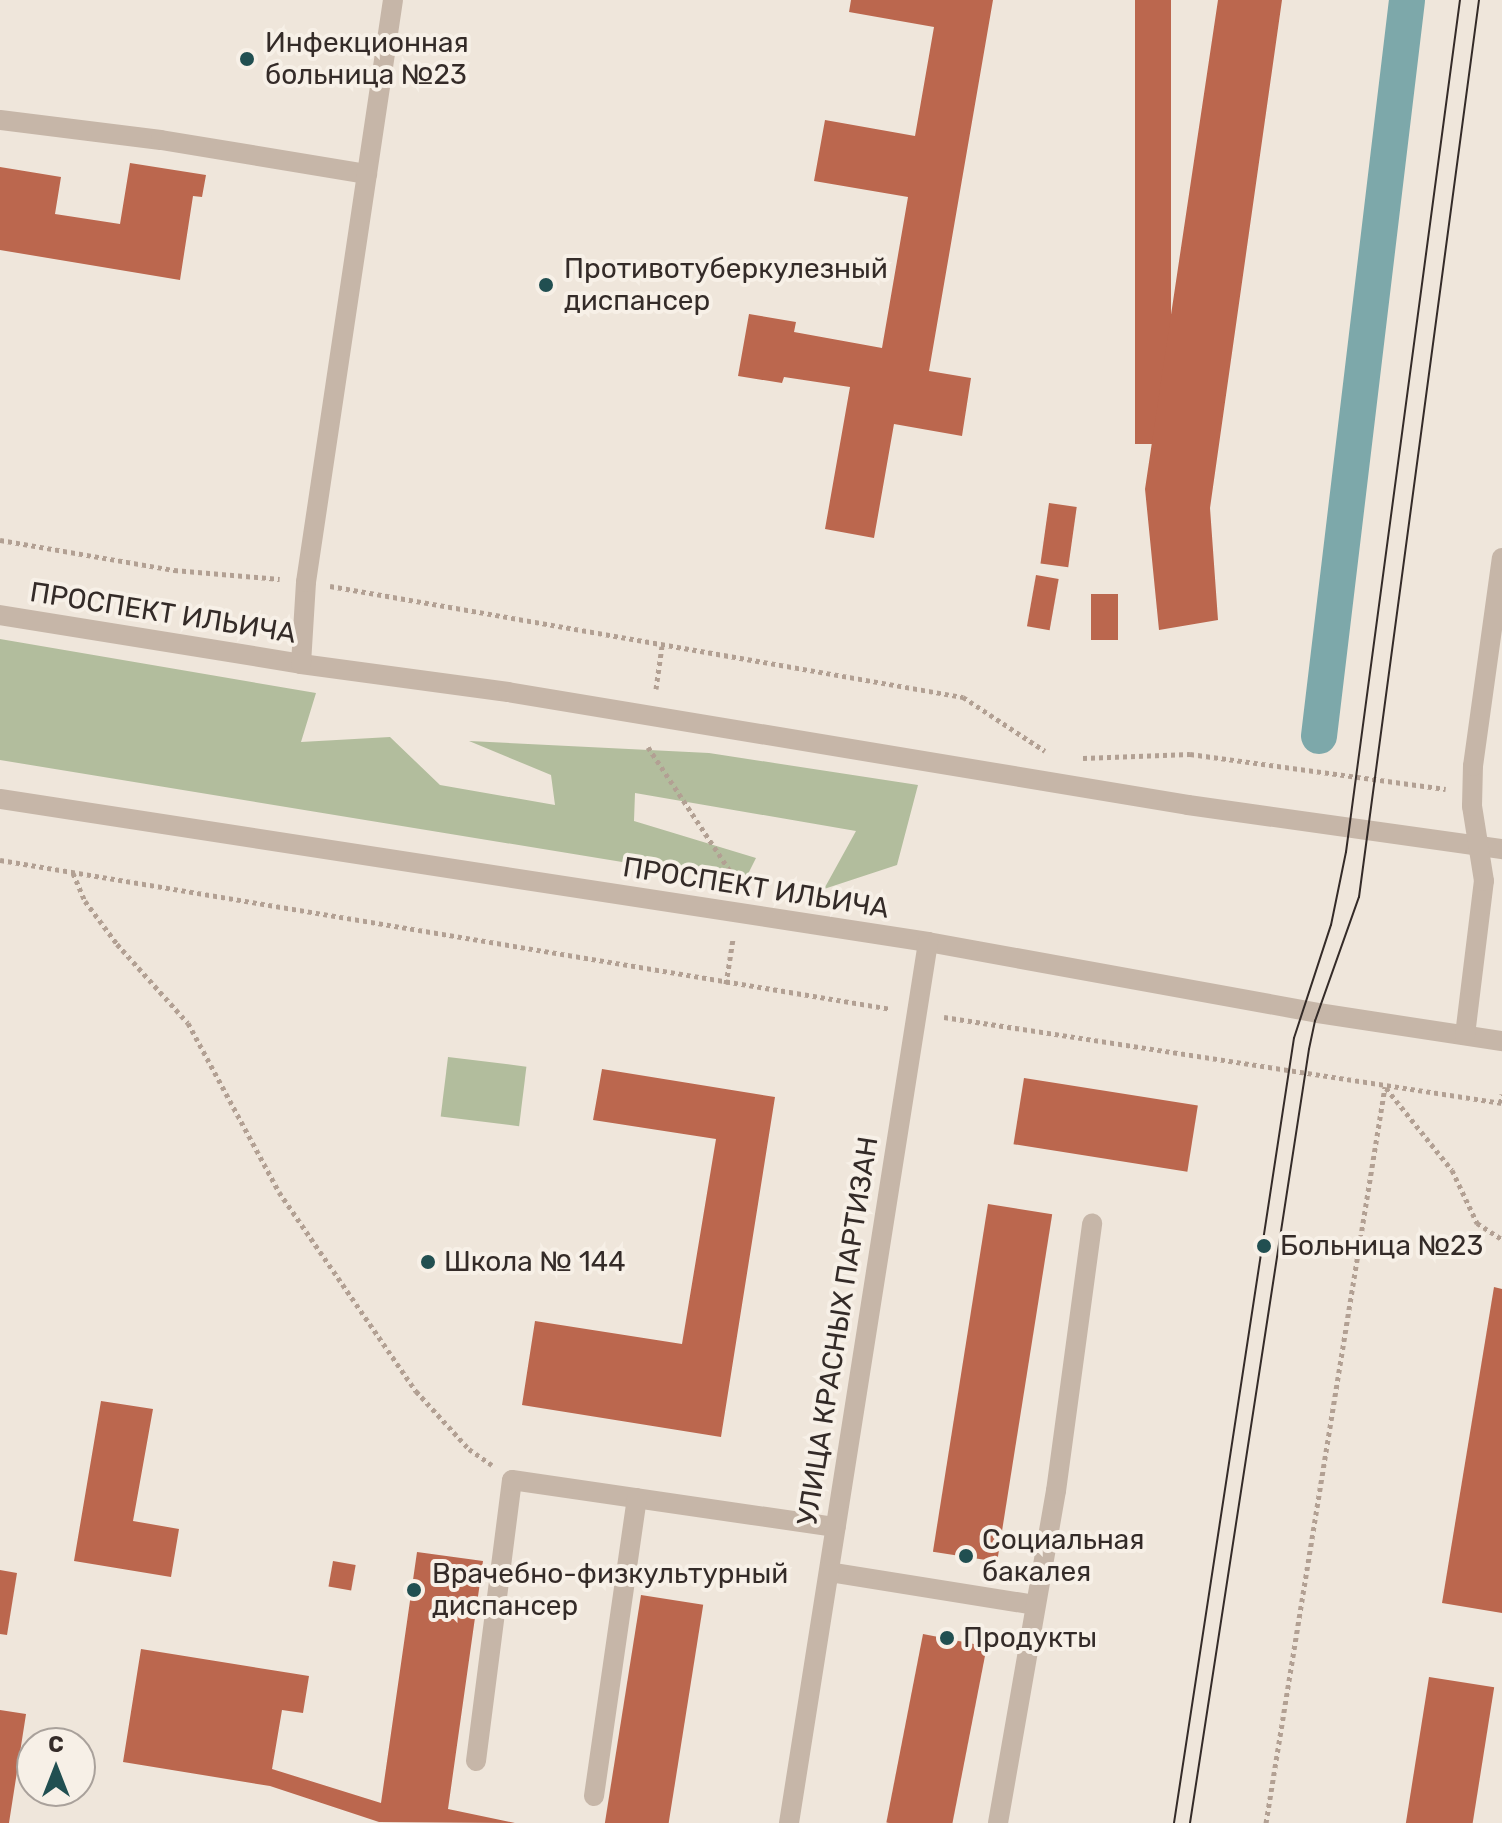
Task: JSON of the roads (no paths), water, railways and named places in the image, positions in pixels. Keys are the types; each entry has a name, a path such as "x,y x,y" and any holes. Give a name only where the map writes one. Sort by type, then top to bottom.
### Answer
{"street":[{"path":"301,664 306,582 393,0"},
{"path":"0,120 161,140 367,174"},
{"path":"1465,1035 1484,881 1476,845 1473,766 1502,558"},
{"name":"ПРОСПЕКТ ИЛЬИЧА","path":"0,615 301,664 508,692 1188,805 1502,849"},
{"name":"ПРОСПЕКТ ИЛЬИЧА","path":"0,799 928,942 1502,1041"},
{"name":"УЛИЦА КРАСНЫХ ПАРТИЗАН","path":"789,1823 928,942"},
{"path":"998,1823 1056,1491 1092,1223"},
{"path":"476,1761 512,1480 836,1527"},
{"path":"594,1796 637,1498"},
{"path":"829,1572 1034,1605"}],"waterway":[{"path":"1319,736 1407,0"}],"tram line":[{"path":"1174,1823 1294,1038 1331,925 1346,852 1460,0"},
{"path":"1190,1823 1309,1049 1315,1021 1359,897 1479,0"}],"place":[{"name":"Инфекционная больница №23","path":"247,59"},
{"name":"Противотуберкулезный диспансер","path":"546,285"},
{"name":"Больница №23","path":"1264,1246"},
{"name":"Школа № 144","path":"428,1262"},
{"name":"Социальная бакалея","path":"966,1556"},
{"name":"Врачебно-физкультурный диспансер","path":"414,1590"},
{"name":"Продукты","path":"947,1638"}]}
